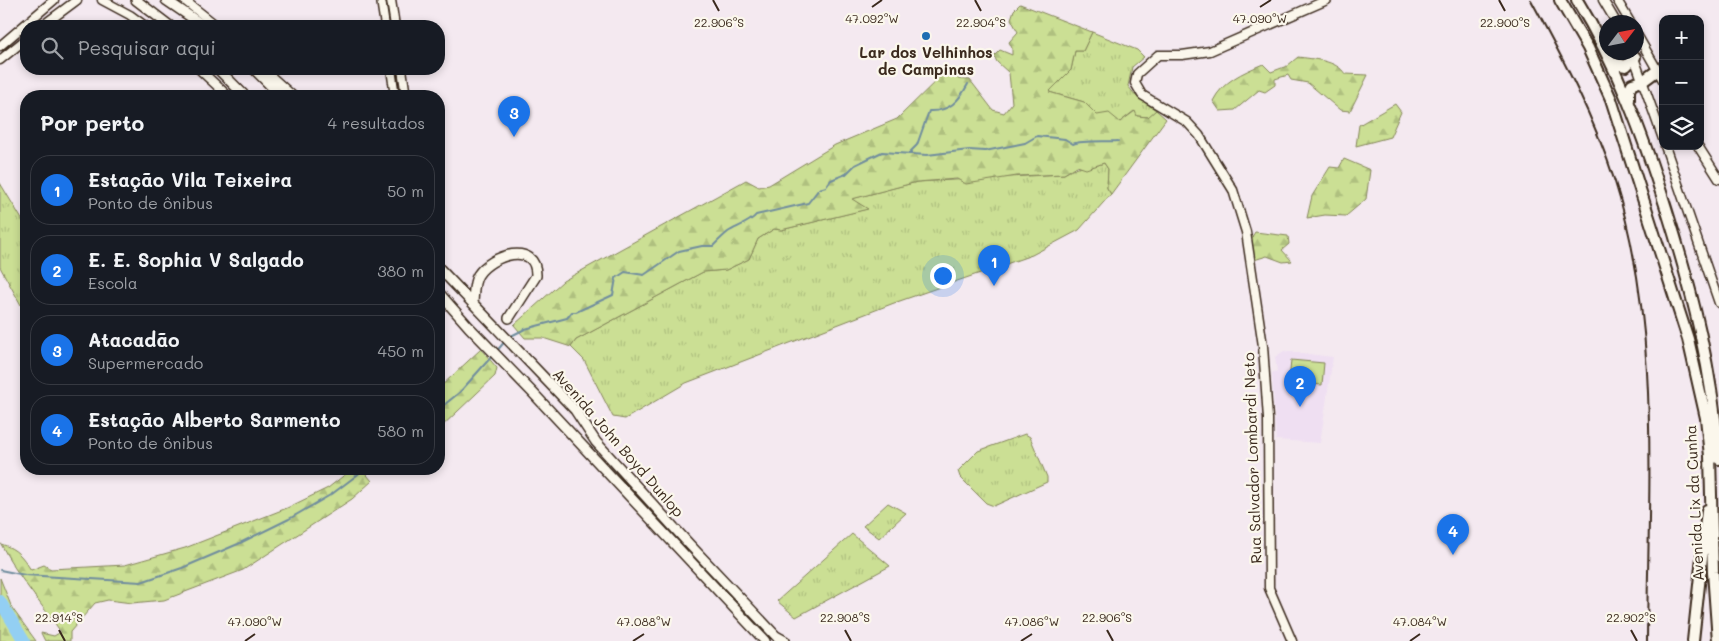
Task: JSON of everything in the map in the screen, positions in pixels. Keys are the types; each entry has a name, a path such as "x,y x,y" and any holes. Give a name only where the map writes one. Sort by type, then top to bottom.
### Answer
{"highway":[{"name":"Avenida Lix da Cunha","path":"1560,0 1588,48 1608,92 1680,312 1706,418 1710,456 1710,494 1718,641"},
{"name":"Avenida Lix da Cunha","path":"1577,0 1611,63 1648,150 1692,291 1711,387 1719,459"},
{"path":"1611,63 1626,66 1630,60"},
{"path":"1628,100 1630,87 1634,83 1643,81 1658,70"},
{"path":"1692,641 1704,525 1710,494"}],"main road":[{"path":"31,20 54,0"},
{"path":"50,20 77,0"},
{"path":"102,0 137,20"},
{"path":"136,0 162,20"},
{"path":"166,0 195,20"},
{"path":"184,0 209,20"},
{"path":"381,0 384,20"},
{"path":"391,0 394,20"},
{"name":"Rua Salvador Lombardi Neto","path":"1292,641 1269,588 1268,418 1264,346 1246,232 1233,190 1199,135 1187,122 1159,107 1137,88 1135,83 1137,74 1158,55 1182,55 1210,51 1327,0"},
{"path":"1603,0 1612,15"},
{"path":"1617,0 1626,15"},
{"path":"0,46 20,29"},
{"path":"0,60 20,44"},
{"path":"1644,47 1658,70"},
{"path":"1635,60 1659,127"},
{"path":"205,75 222,90"},
{"path":"224,75 239,90"},
{"path":"260,75 275,90"},
{"path":"270,75 286,90"},
{"path":"392,75 395,90"},
{"path":"403,75 405,90"},
{"path":"1666,150 1719,304"},
{"path":"1701,150 1719,179"},
{"path":"473,302 475,282 481,271 506,256 516,253 527,255 534,261 536,276 509,318"},
{"name":"Avenida John Boyd Dunlop","path":"445,274 575,410 596,442 690,546 780,639"},
{"name":"Avenida John Boyd Dunlop","path":"445,300 468,327 519,378 764,641"}],"shaded area":[{"path":"1284,351 1333,357 1320,443 1276,440 1272,373 1277,371 1275,357"}],"green space":[{"path":"1020,4 1092,32 1083,51 1075,51 1071,70 1049,92 1084,102 1097,115 1109,113 1120,122 1135,111 1137,116 1148,117 1156,110 1166,119 1111,194 1107,188 1108,169 1104,163 1086,169 1077,166 1064,174 1017,176 966,184 957,179 917,182 852,199 868,209 781,230 774,229 758,239 749,259 726,270 703,272 576,340 571,347 543,338 525,338 514,325 563,281 746,180 759,187 769,185 835,145 897,119 947,70 956,69 958,79 970,80 993,110 1004,113 1012,103 1009,73 997,62 994,56 1000,50 1012,55 1012,48 1009,42 1018,32 1011,19 1014,10"},
{"path":"1092,32 1137,50 1144,57 1132,67 1128,86 1136,96 1156,110 1149,117 1137,116 1134,111 1120,122 1097,116 1084,102 1049,92 1071,70 1075,51 1083,51"},
{"path":"1298,57 1330,63 1341,69 1345,74 1368,75 1350,111 1340,110 1308,83 1291,80 1288,75 1275,79 1275,85 1265,92 1259,90 1235,110 1220,111 1213,101 1222,88 1241,74 1263,64 1271,72 1287,66"},
{"path":"1395,104 1401,112 1390,137 1356,146 1359,125"},
{"path":"1344,159 1370,170 1366,199 1346,216 1325,215 1307,218 1312,196 1330,167 1339,168"},
{"path":"1104,163 1108,169 1107,188 1111,194 1079,230 1032,255 894,303 686,383 625,419 613,417 584,360 571,347 576,340 703,272 726,270 749,259 758,239 774,229 781,230 867,209 851,199 917,182 1064,174 1075,169"},
{"path":"0,183 20,216 20,303 0,267"},
{"path":"1255,232 1288,236 1289,244 1282,250 1292,261 1283,262 1267,256 1254,260 1250,240"},
{"path":"481,349 497,368 495,376 445,423 445,382"},
{"path":"1291,360 1324,363 1322,385 1289,382"},
{"path":"1025,434 1030,437 1047,477 1047,482 994,506 986,503 960,477 958,471 978,451"},
{"path":"344,475 367,475 372,481 352,499 243,570 164,600 132,603 108,600 95,603 70,632 70,641 45,641 41,633 54,636 61,632 7,556 1,544 19,554 31,570 44,565 51,569 125,565 185,548 287,508 328,488"},
{"path":"888,503 906,513 879,538 863,526"},
{"path":"852,534 890,566 796,617 777,601"},
{"path":"0,578 12,608 36,641 0,641"}],"waterway":[{"path":"908,154 917,145 929,111 942,110 953,104 961,96 968,84"},
{"path":"509,337 525,329 567,318 572,312 576,312 613,295 616,278 625,272 644,275 679,251 702,246 713,246 728,232 754,218 756,215 808,203 819,189 826,187 831,180 846,174 855,165 882,152 927,155 969,150 985,151 1025,143 1037,136 1065,139 1073,144 1118,141"},
{"path":"496,352 506,340"},
{"path":"445,404 460,392 493,355"},
{"path":"0,570 25,575 141,582 182,568 289,519 332,494 357,475"},
{"path":"0,601 24,641"}],"railway":[{"path":"1531,0 1566,66 1598,134 1615,182 1630,237 1640,293 1649,409 1647,641"}],"place":[{"name":"Lar dos Velhinhos de Campinas","path":"926,36"},
{"name":"Atacadão","path":"514,137"},
{"name":"Estação Vila Teixeira","path":"994,286"},
{"name":"E. E. Sophia V Salgado","path":"1300,407"},
{"name":"Estação Alberto Sarmento","path":"1453,555"}]}
